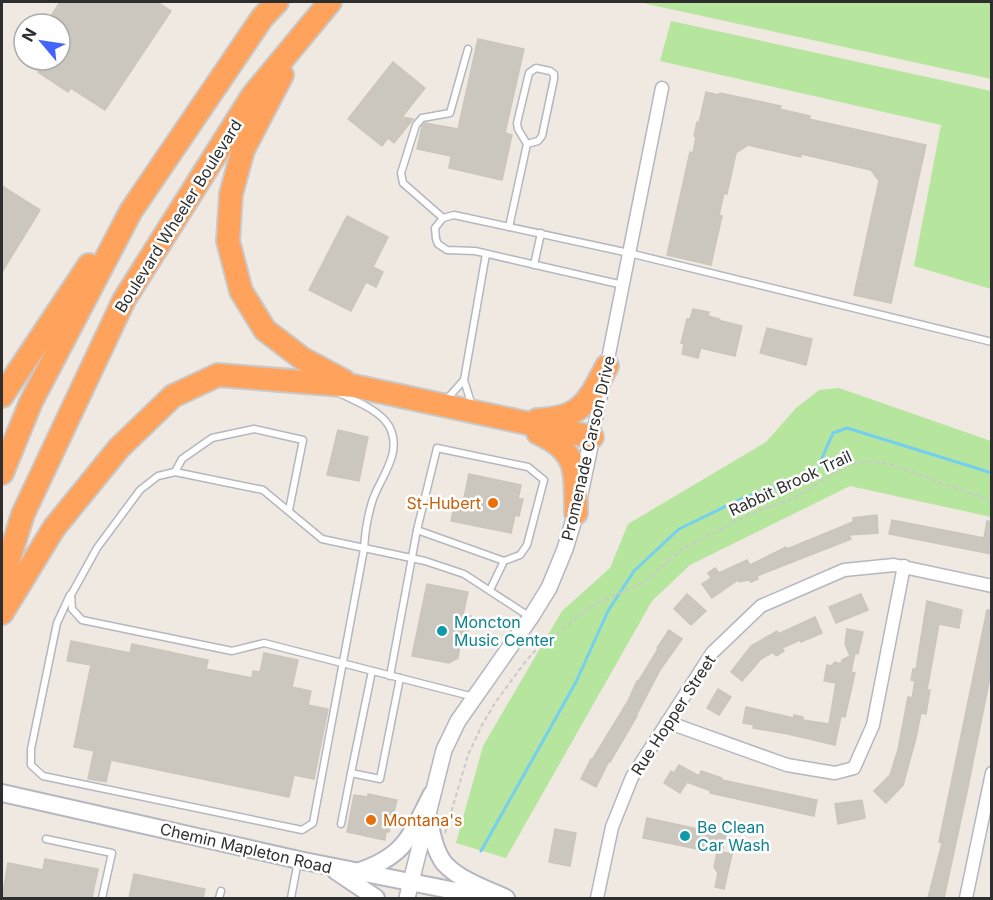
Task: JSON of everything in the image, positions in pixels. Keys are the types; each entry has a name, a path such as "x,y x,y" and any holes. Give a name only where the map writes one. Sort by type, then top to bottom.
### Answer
{"highway":[{"path":"2,396 226,59 277,2"},
{"name":"Boulevard Wheeler Boulevard","path":"2,581 23,514 124,300 254,95 330,2"},
{"path":"339,2 289,64 243,150 231,194 228,241 241,291 265,330 303,359 354,386"},
{"path":"2,473 32,402 131,211 262,18"},
{"path":"512,421 555,419 567,416 579,409 590,398 607,366"},
{"path":"2,613 54,528 119,448 172,396 218,375 354,386 592,437"},
{"path":"512,421 551,439 563,448 572,460 575,475 576,513"}],"main road":[{"name":"Chemin Mapleton Road","path":"2,792 357,872 408,890 486,898"},
{"path":"357,872 373,867 398,853 410,836 432,794"},
{"path":"427,813 436,848 443,862 456,873 506,898"},
{"path":"328,866 376,898"}],"street":[{"name":"Promenade Carson Drive","path":"408,890 444,750 458,721 549,588 565,549 576,513 607,366 662,88"},
{"name":"Rue Hopper Street","path":"597,898 612,827 632,777 712,653 761,606 844,570 894,565 992,586"},
{"path":"667,722 787,765 835,773 854,768 873,725 904,566"},
{"path":"966,898 992,773"}],"lane":[{"path":"443,218 403,183 401,173 416,125 422,118 450,113 468,49"},
{"path":"509,226 528,144 518,129 517,123 529,73 536,68 550,71 554,74 554,79 542,136 538,141 528,144"},
{"path":"623,285 469,250 452,251 442,248 438,244 435,233 438,222 454,215 509,226 992,342"},
{"path":"534,265 541,233"},
{"path":"474,412 464,380 486,254"},
{"path":"442,405 464,380"},
{"path":"301,382 340,393 373,411 388,424 395,442 392,460 373,500 365,533 364,549 313,823 302,830 43,776 31,765 31,749 57,623 97,549 140,490 158,476 176,472 263,490 322,539 364,549 412,559 464,574 531,617"},
{"path":"176,472 182,459 212,438 254,429 303,440 289,510"},
{"path":"390,676 417,530 437,448 528,467 544,480 527,545 520,555 504,561 417,530"},
{"path":"490,590 504,561"},
{"path":"71,595 72,609 82,620 232,651 264,644 474,697"},
{"path":"340,824 372,671"},
{"path":"351,773 380,778 400,678"},
{"path":"46,839 112,853 102,898"},
{"path":"291,898 298,860"}],"path":[{"name":"Rabbit Brook Trail","path":"443,839 468,755 482,725 495,703 534,652 591,606 645,582 681,550 752,513 792,499 850,464 870,461 892,465 992,501"}],"green space":[{"path":"638,2 991,2 991,79"},
{"path":"671,21 991,91 991,289 914,266 941,125 660,61"},
{"path":"839,388 991,441 991,517 850,486 690,565 652,601 506,858 456,843 483,746 562,611 610,568 628,524 766,442 796,408 819,390"}],"building":[{"path":"60,2 157,2 171,11 105,110 71,88 68,92 38,72 72,72 72,12 54,12"},
{"path":"478,39 524,49 505,133 512,135 502,180 449,168 451,156 417,149 422,126 425,123 458,129"},
{"path":"393,62 425,88 402,117 413,119 394,143 388,138 382,146 348,119"},
{"path":"706,92 781,106 780,109 810,116 809,119 926,145 891,303 854,295 879,181 871,170 801,154 801,157 748,145 736,153 727,194 724,193 719,215 722,216 711,265 667,255"},
{"path":"2,186 40,210 2,272"},
{"path":"347,216 388,237 373,267 383,272 376,287 366,282 351,311 309,290"},
{"path":"693,309 709,312 708,316 742,326 735,356 701,348 698,358 682,354 684,344 681,343 687,319 690,319"},
{"path":"767,328 812,339 806,365 760,353"},
{"path":"338,430 368,437 359,481 327,475"},
{"name":"St-Hubert","path":"469,474 521,485 518,499 523,499 519,516 515,515 511,533 451,521 454,506 462,507"},
{"path":"877,515 878,533 849,535 851,539 757,576 758,579 751,582 749,580 739,582 738,580 712,598 702,584 711,578 708,573 715,568 719,573 747,560 750,565 786,547 787,549 853,522 853,518"},
{"path":"892,520 984,538 987,521 992,522 992,554 889,534"},
{"name":"Moncton Music Center","path":"427,584 468,592 463,615 471,616 466,640 461,639 458,658 449,663 412,656"},
{"path":"687,594 706,611 691,625 674,609"},
{"path":"861,594 868,610 836,623 829,607"},
{"path":"927,601 962,610 959,628 939,624 927,690 930,690 926,714 921,713 903,785 886,803 874,791 890,775 898,750 908,697 912,698 915,681 911,680 913,669 916,669"},
{"path":"987,610 992,610 992,667 968,787 944,898 928,898 942,843 939,842"},
{"path":"815,617 822,633 782,648 784,651 776,656 773,652 761,659 742,681 731,672 751,646 777,631 778,634"},
{"path":"847,629 863,632 858,654 855,653 851,672 855,673 845,717 841,716 835,745 753,728 754,725 743,723 746,707 829,724 836,683 824,681 827,665 831,666 835,662 841,664 842,660 850,656 845,644"},
{"path":"669,630 682,639 660,670 637,716 596,787 581,779"},
{"path":"71,641 130,653 132,644 208,660 206,669 252,678 253,671 260,672 264,653 298,660 292,687 311,691 308,705 328,709 314,779 294,775 289,797 111,760 106,782 88,779 94,751 74,747 91,665 67,661"},
{"path":"718,689 731,697 719,715 707,708"},
{"path":"679,765 699,776 701,771 722,778 722,780 817,800 814,816 710,793 711,791 687,782 680,793 664,783 671,771 674,773"},
{"name":"Montana's","path":"368,794 397,800 385,840 347,832 354,795 368,797"},
{"path":"862,800 865,818 838,824 835,804"},
{"name":"Be Clean Car Wash","path":"647,818 726,835 722,852 732,854 724,889 715,887 718,873 714,867 717,853 643,838"},
{"path":"555,829 576,833 570,866 549,862"},
{"path":"45,859 98,869 92,898 2,898 8,863 43,870"},
{"path":"134,874 205,889 203,898 129,898"}],"waterway":[{"path":"481,851 576,682 608,611 634,571 679,529 745,497 800,480 818,467 833,433 847,428 992,473"}],"place":[{"name":"St-Hubert","path":"493,503"},
{"name":"Moncton Music Center","path":"442,631"},
{"name":"Montana's","path":"371,820"},
{"name":"Be Clean Car Wash","path":"685,836"}]}
